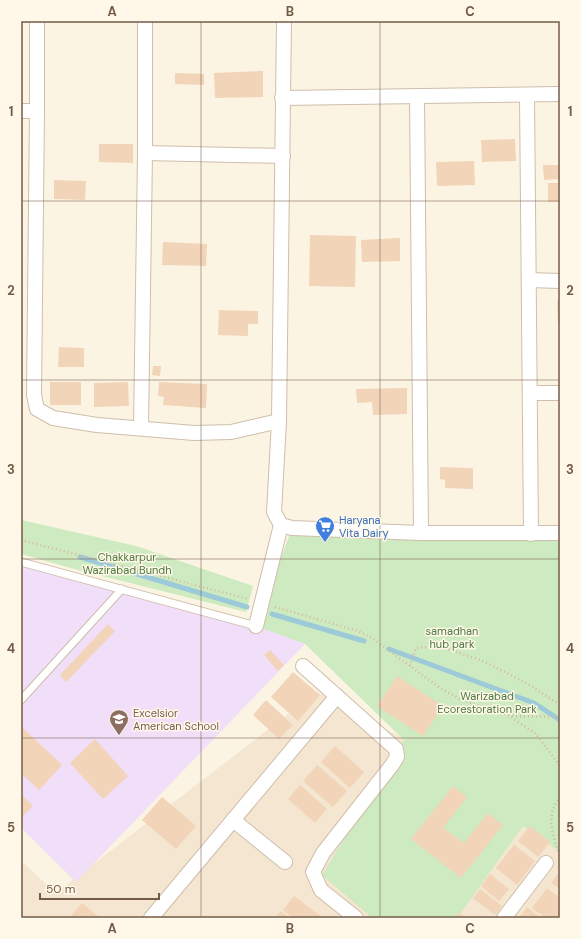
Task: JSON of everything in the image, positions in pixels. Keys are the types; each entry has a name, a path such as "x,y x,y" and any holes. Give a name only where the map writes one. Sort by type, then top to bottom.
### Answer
{"street":[{"path":"37,21 34,395 37,409 53,418 97,425 194,433 231,432 279,421"},
{"path":"142,428 145,21"},
{"path":"256,626 281,525 274,512 279,421 284,21"},
{"path":"282,98 560,94"},
{"path":"527,95 532,534"},
{"path":"417,96 421,533"},
{"path":"21,111 37,111"},
{"path":"145,153 283,156"},
{"path":"529,280 560,281"},
{"path":"530,393 560,393"},
{"path":"281,525 292,528 421,533 560,534"},
{"path":"303,666 396,749 397,757 392,765 323,852 313,872 321,890 353,917"},
{"path":"151,918 337,696"},
{"path":"233,820 285,862"},
{"path":"504,918 546,863"}],"lane":[{"path":"21,562 256,626"},
{"path":"21,700 122,589"}],"path":[{"path":"21,540 250,599"},
{"path":"272,606 358,632 372,638 440,688 462,700 492,711 514,716 560,717"},
{"path":"410,666 416,648 439,646 483,661 530,685 560,705"},
{"path":"506,714 536,734 560,766"},
{"path":"558,851 552,832 552,811 560,799"}],"shaded area":[{"name":"Excelsior American School","path":"21,557 123,586 122,589 256,625 305,644 76,882 21,828"},
{"path":"317,692 560,823 560,918 21,918 21,861 56,893"}],"green space":[{"name":"Chakkarpur Wazirabad Bundh","path":"21,520 136,546 253,586 246,612 78,570 21,554"},
{"name":"samadhan hub park","path":"292,528 560,531 560,852 523,826 457,918 372,918 322,875 404,740 305,644 256,626"}],"building":[{"path":"263,71 263,97 215,98 214,73"},
{"path":"175,73 204,74 204,85 175,84"},
{"path":"515,139 516,161 482,162 481,140"},
{"path":"99,144 133,144 133,163 99,162"},
{"path":"474,161 475,185 437,186 436,162"},
{"path":"543,165 560,165 560,179 544,180"},
{"path":"54,180 86,181 85,200 54,199"},
{"path":"548,183 560,183 560,202 548,202"},
{"path":"310,235 356,236 355,287 309,286"},
{"path":"400,238 400,261 362,262 361,240"},
{"path":"163,242 207,244 206,266 162,265"},
{"path":"557,301 560,301 560,325 558,325"},
{"path":"219,310 258,311 258,324 248,324 248,336 218,335"},
{"path":"59,347 84,348 84,367 58,367"},
{"path":"153,366 161,366 160,376 152,375"},
{"path":"50,382 81,382 81,405 50,405"},
{"path":"128,382 129,406 94,407 94,383"},
{"path":"159,382 207,384 206,408 163,405 164,397 158,396"},
{"path":"407,388 407,414 373,415 372,402 357,403 356,389"},
{"path":"440,467 473,468 473,489 445,488 445,480 440,479"},
{"path":"108,624 115,631 66,682 60,675"},
{"path":"270,650 284,665 278,671 264,655"},
{"path":"293,672 320,695 298,721 271,697"},
{"path":"397,676 443,706 423,736 377,706"},
{"path":"266,700 293,725 279,739 253,715"},
{"path":"21,726 62,765 39,790 21,773"},
{"path":"95,739 128,776 103,799 70,763"},
{"path":"335,746 364,772 350,788 321,762"},
{"path":"317,765 347,791 333,807 303,781"},
{"path":"300,785 327,809 315,823 288,799"},
{"path":"453,786 467,797 443,828 464,843 488,813 503,825 461,878 411,839"},
{"path":"21,794 33,806 21,818"},
{"path":"162,797 196,826 176,849 142,820"},
{"path":"530,826 550,842 538,857 518,841"},
{"path":"514,845 535,861 517,885 496,868"},
{"path":"560,871 560,889 551,883"},
{"path":"490,874 509,889 499,901 481,886"},
{"path":"547,888 560,898 560,918 545,918 532,908"},
{"path":"480,889 502,906 495,915 473,898"},
{"path":"294,896 323,918 293,918 283,910"},
{"path":"82,903 100,918 71,918 70,917"},
{"path":"527,907 541,918 519,918"},
{"path":"281,911 290,918 276,918"},
{"path":"459,912 466,918 454,918"}],"waterway":[{"path":"80,557 247,607"},
{"path":"272,614 364,641"},
{"path":"389,649 534,703 560,720"}],"place":[{"name":"Haryana Vita Dairy","path":"325,543"},
{"name":"Excelsior American School","path":"119,736"}],"park label":[{"name":"Warizabad Ecorestoration Park","path":"487,702"}]}
